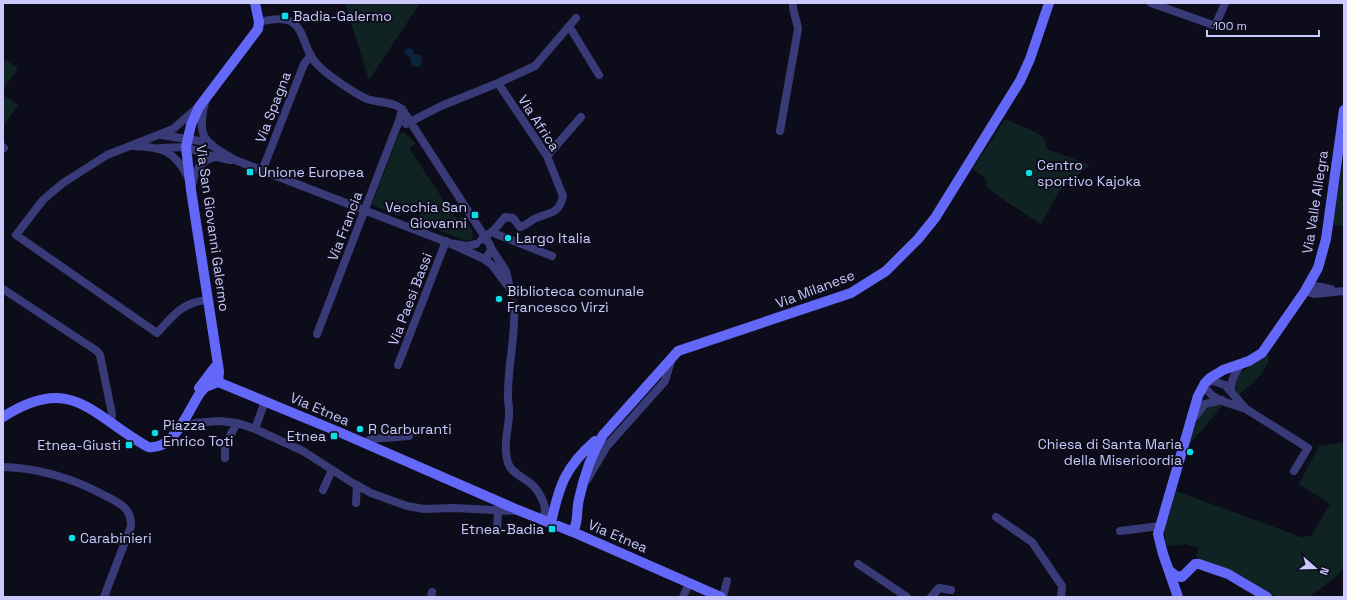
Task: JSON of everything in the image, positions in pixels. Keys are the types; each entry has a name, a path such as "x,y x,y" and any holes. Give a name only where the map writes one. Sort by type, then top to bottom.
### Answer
{"main road":[{"path":"255,3 259,22"},
{"name":"Via Milanese","path":"573,532 578,520 578,505 581,489 591,456 603,435 672,357 685,348 851,293 886,271 901,257 935,218 1020,81 1030,59 1049,3"},
{"name":"Via San Giovanni Galermo","path":"218,382 215,376 216,363 190,185 186,143 190,125 199,107 256,34 259,22"},
{"name":"Via Valle Allegra","path":"1179,597 1159,542 1160,526 1198,396 1205,383 1223,370 1262,354 1305,292 1318,268 1326,239 1344,115"},
{"path":"3,417 33,401 51,397 63,397 93,410 137,441 154,448 165,444 179,428 198,389 216,363"},
{"path":"191,406 205,388 218,382"},
{"name":"Via Etnea","path":"218,382 518,510 548,515 573,532 722,597"},
{"path":"548,515 567,472 590,446 603,435"},
{"path":"1179,597 1182,582 1195,564 1228,574 1267,597"},
{"path":"1170,571 1179,577 1186,575"}],"street":[{"path":"780,131 798,29 792,8 793,3"},
{"path":"1151,3 1212,25 1216,24 1225,3"},
{"path":"396,128 410,123 441,106 498,84 535,66 576,18"},
{"path":"259,22 278,20 295,24 302,31 310,55 315,63 322,69 366,98 397,105 402,109 483,242 489,255 479,256"},
{"path":"569,26 599,75"},
{"name":"Via Spagna","path":"262,171 304,64 310,55"},
{"name":"Via Africa","path":"494,230 505,217 513,218 520,227 523,226 536,218 553,213 562,201 562,190 552,172 547,156 498,84"},
{"path":"206,97 201,124 203,135 210,146"},
{"path":"199,107 179,124 160,135 107,155 63,183 42,200 16,234 157,333 180,309 190,303 207,300"},
{"name":"Via Francia","path":"317,334 402,109"},
{"path":"547,156 581,117"},
{"path":"160,135 186,143 215,157 235,160"},
{"path":"130,146 160,148 200,141 235,160 448,242 479,256 492,265 510,288 506,271 483,242"},
{"path":"160,148 167,152 180,165 190,185"},
{"path":"190,185 199,166 206,160 215,157"},
{"path":"479,256 474,249 494,230 496,234 552,256"},
{"path":"448,242 467,246 483,242"},
{"name":"Via Paesi Bassi","path":"398,365 448,242"},
{"path":"1310,282 1320,287 1342,291"},
{"path":"3,289 97,351 100,355 112,414 111,422"},
{"path":"1305,292 1314,294 1342,291"},
{"path":"514,306 507,394 510,412 507,438 508,464 514,471 534,486 548,515"},
{"path":"581,489 607,446 665,380 672,357"},
{"path":"1231,392 1230,386 1233,376 1242,363"},
{"path":"1246,409 1222,383 1213,381 1205,383 1205,387 1210,394 1246,409 1308,448 1294,472"},
{"path":"1189,424 1205,404 1223,400"},
{"path":"255,429 265,401"},
{"path":"179,428 204,421 219,420 237,423 255,429 303,451 357,485 407,506 424,509 453,508 518,510"},
{"path":"225,458 225,445 237,423"},
{"path":"368,445 370,439 409,436"},
{"path":"3,463 68,478 119,502 127,510 130,518 130,526 104,597"},
{"path":"3,467 16,467"},
{"path":"323,490 332,470"},
{"path":"356,503 357,485"},
{"path":"497,532 498,510"},
{"path":"996,517 1032,542 1062,586 1061,597"},
{"path":"1120,531 1160,526"},
{"path":"858,564 907,597"},
{"path":"722,597 727,581"},
{"path":"683,597 689,583"},
{"path":"931,597 939,588 951,590"}],"green space":[{"path":"345,3 420,3 369,80"},
{"path":"3,58 18,69 3,89"},
{"path":"3,95 18,105 3,127"},
{"name":"Centro sportivo Kajoka","path":"1005,119 1035,132 1044,138 1047,149 1090,165 1060,190 1041,224 1008,203 986,186 985,178 973,169"},
{"path":"404,132 416,144 409,148 456,219 463,216 472,230 473,237 470,240 466,241 418,222 421,213 404,207 400,216 372,205 399,134"},
{"path":"1344,154 1344,226 1333,225"},
{"path":"1269,355 1266,367 1262,373 1238,395 1236,381 1239,375 1250,366"},
{"path":"1216,404 1224,404 1189,445 1195,426 1201,415 1205,410"},
{"path":"1344,442 1344,567 1334,579 1308,597 1277,597 1232,571 1196,558 1199,548 1185,544 1167,546 1164,532 1176,491 1301,537 1311,536 1330,504 1299,484 1319,446"}],"water":[{"path":"406,49 413,49 414,54 420,55 422,59 422,63 419,67 412,66 410,57 404,54"}],"tunnel":[{"path":"510,288 514,306"}],"place":[{"name":"Badia-Galermo","path":"285,16"},
{"name":"Unione Europea","path":"250,172"},
{"name":"Centro sportivo Kajoka","path":"1029,173"},
{"name":"Vecchia San Giovanni","path":"475,215"},
{"name":"Largo Italia","path":"508,238"},
{"name":"Biblioteca comunale Francesco Virzì","path":"499,299"},
{"name":"R Carburanti","path":"360,429"},
{"name":"Piazza Enrico Toti","path":"155,433"},
{"name":"Etnea","path":"334,436"},
{"name":"Etnea-Giusti","path":"129,445"},
{"name":"Chiesa di Santa Maria della Misericordia","path":"1190,452"},
{"name":"Etnea-Badia","path":"552,529"},
{"name":"Carabinieri","path":"72,538"}]}
